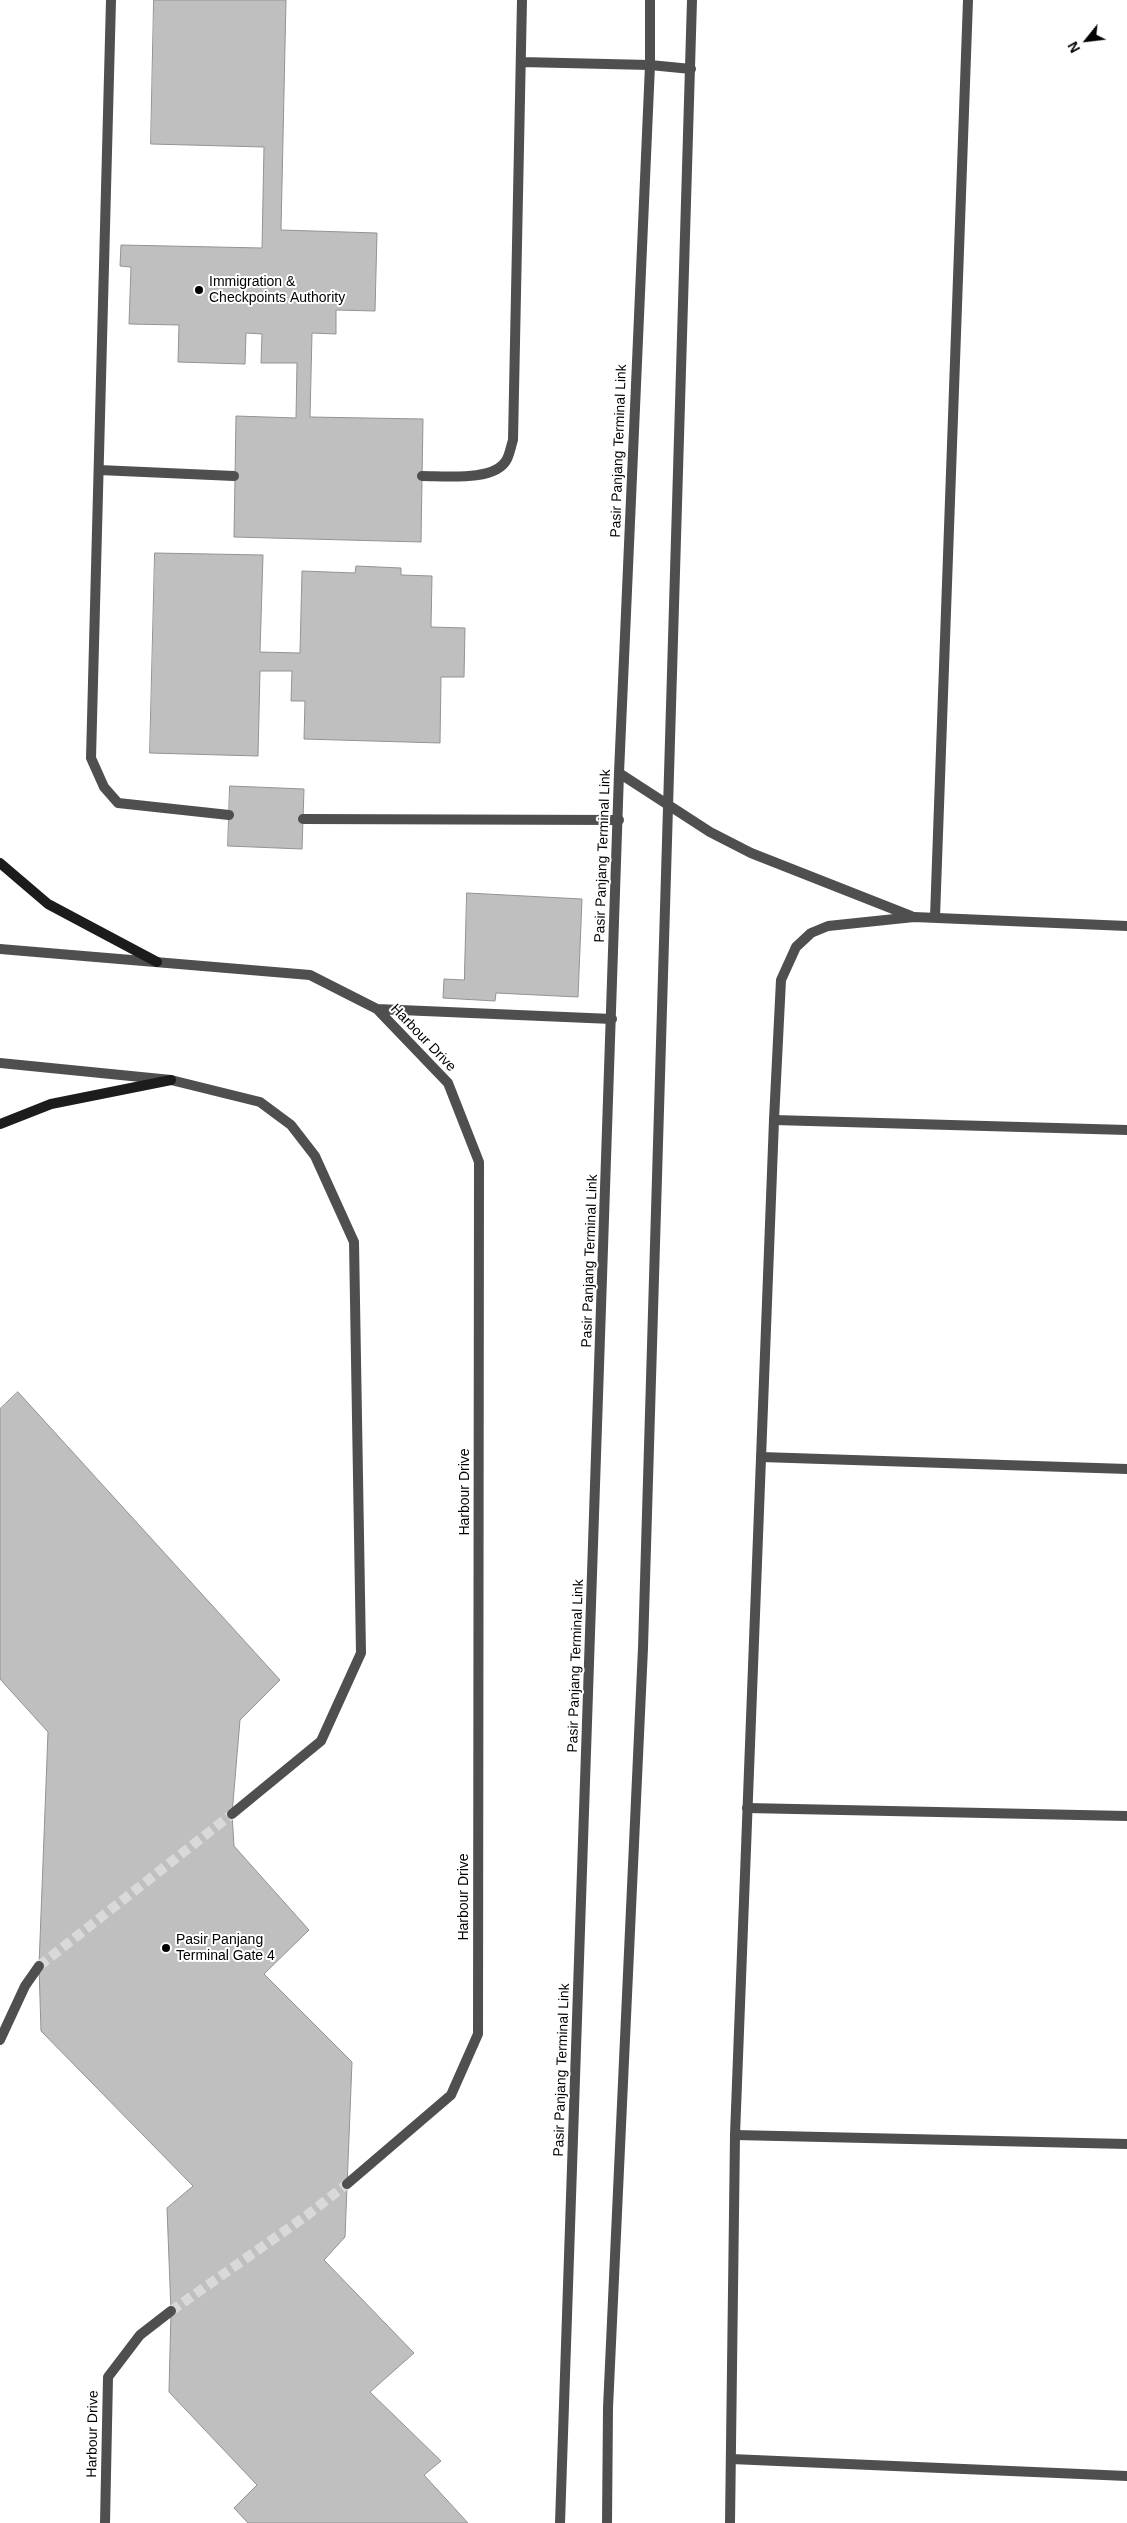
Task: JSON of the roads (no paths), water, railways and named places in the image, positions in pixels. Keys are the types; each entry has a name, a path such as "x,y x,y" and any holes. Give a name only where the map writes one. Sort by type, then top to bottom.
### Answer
{"main road":[{"path":"0,863 48,904 157,962"},
{"path":"0,1124 51,1104 171,1080"}],"street":[{"path":"111,0 90,738 91,758 104,786 118,803 229,815"},
{"path":"422,476 476,476 495,470 507,460 512,440 522,0"},
{"name":"Pasir Panjang Terminal Link","path":"560,2523 619,820 619,773 650,65 650,0"},
{"path":"607,2523 608,2408 643,1648 670,806 692,0"},
{"path":"935,917 968,0"},
{"path":"521,62 650,65 691,69"},
{"path":"98,470 234,476"},
{"path":"619,773 710,832 751,853 914,917"},
{"path":"303,819 619,820"},
{"path":"730,2523 735,2135 781,980 796,947 811,933 828,926 914,917 935,917 1127,926"},
{"name":"Harbour Drive","path":"0,950 310,976 377,1009 448,1083 479,1162 478,2034 451,2095 347,2184"},
{"path":"377,1009 612,1019"},
{"path":"0,1063 171,1080 260,1102 291,1125 315,1156 354,1242 361,1653 321,1742 232,1814"},
{"path":"774,1120 1127,1130"},
{"path":"761,1457 1127,1469"},
{"path":"747,1808 1127,1816"},
{"path":"0,2040 25,1986 39,1966"},
{"path":"735,2135 1127,2144"},
{"name":"Harbour Drive","path":"105,2523 108,2377 140,2335 171,2311"},
{"path":"730,2459 1127,2476"}],"tunnel":[{"path":"39,1966 232,1814"},
{"path":"171,2311 306,2216 347,2184"}],"place":[{"name":"Immigration & Checkpoints Authority","path":"199,290"},
{"name":"Pasir Panjang Terminal Gate 4","path":"166,1948"}]}
